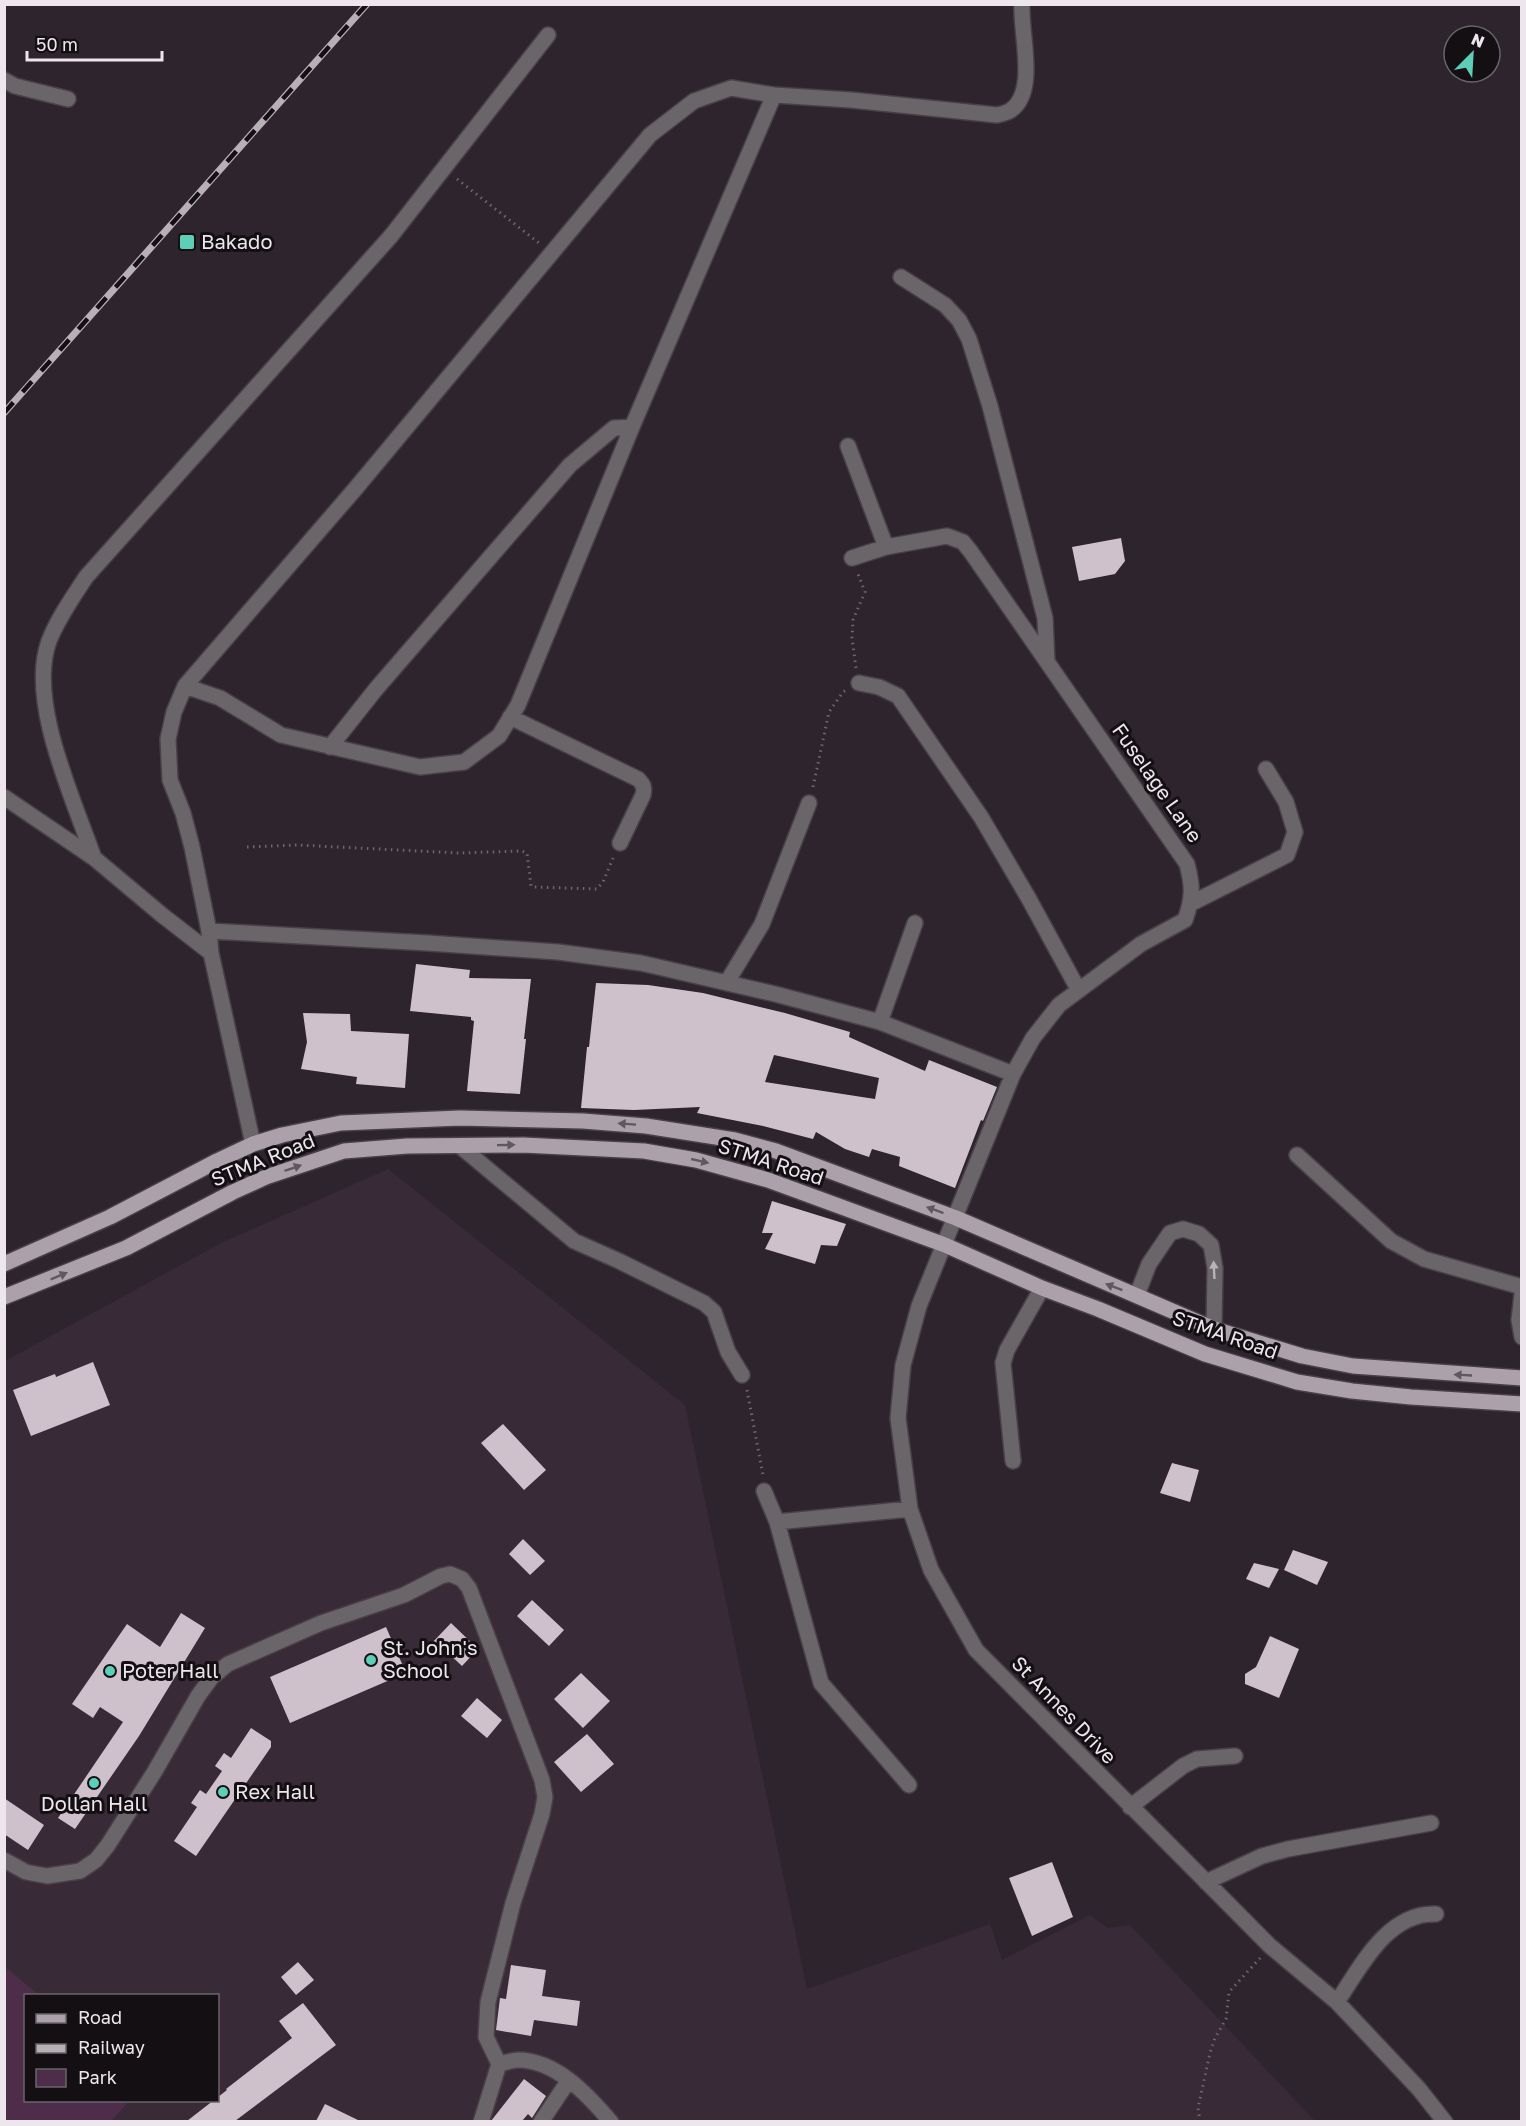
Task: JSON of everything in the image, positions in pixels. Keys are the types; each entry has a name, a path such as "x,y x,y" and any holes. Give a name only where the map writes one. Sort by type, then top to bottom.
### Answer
{"main road":[{"name":"STMA Road","path":"4,1264 110,1217 253,1144 341,1123 407,1119 520,1119 646,1126 726,1138 776,1151 956,1218 1214,1329 1302,1356 1353,1366 1521,1378"},
{"name":"STMA Road","path":"4,1298 126,1248 266,1177 344,1151 407,1146 523,1145 644,1151 696,1160 768,1180 945,1245 1042,1288 1205,1354 1297,1382 1411,1397 1521,1404"}],"street":[{"path":"253,1144 211,953 209,931 192,847 183,813 170,780 168,739 174,712 185,686 364,479 650,135 694,101 731,88 774,95 851,100 997,115 1011,110 1024,88 1026,74 1021,21 1022,4"},
{"path":"94,858 55,748 44,706 43,672 49,642 65,609 86,577 391,236 548,35"},
{"path":"4,80 15,86 68,99"},
{"path":"185,686 220,698 281,735 420,766 464,762 499,736 518,705 632,427 774,95"},
{"path":"901,278 945,305 959,320 969,339 990,406 1044,618 1047,661"},
{"path":"330,747 376,689 570,465 614,428 632,427"},
{"path":"848,446 886,547"},
{"name":"Fuselage Lane","path":"852,558 886,547 947,536 963,542 1187,864 1193,886 1191,904"},
{"path":"860,683 879,687 898,696 911,713 981,817 1029,898 1078,989"},
{"path":"510,717 638,778 645,789 620,843"},
{"path":"956,1218 1013,1074 1033,1038 1059,1005 1141,944 1185,920 1191,904 1287,855 1295,832 1286,801 1266,769"},
{"path":"4,796 94,858 211,953"},
{"path":"727,982 762,924 809,803"},
{"path":"880,1022 915,923"},
{"path":"209,931 558,952 641,963 727,982 880,1022 1013,1074"},
{"path":"460,1146 574,1242 619,1261 704,1303 714,1312 728,1352 742,1374"},
{"path":"1297,1155 1391,1241 1424,1259 1521,1287"},
{"name":"St Annes Drive","path":"956,1218 919,1306 903,1365 898,1418 910,1509 931,1570 976,1650 1270,1946 1337,2002 1419,2089 1445,2121"},
{"path":"1137,1295 1149,1264 1170,1233 1183,1229 1199,1234 1211,1245 1215,1268 1214,1329"},
{"path":"1013,1461 1003,1363 1007,1350 1042,1288"},
{"path":"1521,1294 1519,1320 1521,1338"},
{"path":"764,1491 777,1522 821,1683 909,1785"},
{"path":"777,1522 910,1509"},
{"path":"4,1860 26,1872 46,1876 80,1871 96,1860 155,1771 198,1696 213,1677 228,1664 321,1623 404,1595 441,1575 450,1574 462,1579 469,1588 542,1780 545,1797 542,1814 513,1904 488,2002 486,2037 499,2064 481,2121"},
{"path":"1130,1807 1183,1766 1197,1759 1235,1756"},
{"path":"1206,1882 1262,1856 1288,1849 1431,1823"},
{"path":"1337,2002 1372,1950 1392,1929 1408,1919 1436,1914"},
{"path":"499,2064 518,2060 548,2067 568,2080 598,2106 611,2121"},
{"path":"541,2121 568,2080"}],"path":[{"path":"443,169 553,253"},
{"path":"809,803 829,712 843,692 860,683 854,659 853,620 865,592 852,558"},
{"path":"247,847 297,845 459,853 522,851 527,854 531,886 597,889 603,882 620,843"},
{"path":"742,1374 746,1383 764,1491"},
{"path":"1200,2121 1198,2108 1210,2052 1226,2019 1229,1992 1270,1946"}],"shaded area":[{"name":"St. John's School","path":"388,1169 685,1405 807,1989 990,1924 1002,1960 1090,1915 1108,1928 1130,1925 1315,2121 5,2122 5,1361 221,1243"}],"green space":[{"path":"5,1967 38,1994 24,1994 24,2102 128,2102 111,2121 5,2121"}],"building":[{"path":"1121,538 1125,561 1115,574 1079,581 1072,547"},
{"path":"416,964 470,970 469,978 531,979 520,1094 467,1091 474,1021 471,1017 410,1011"},
{"path":"596,983 648,985 703,993 785,1013 850,1032 849,1037 925,1071 929,1060 997,1087 983,1121 981,1120 955,1188 899,1166 900,1157 872,1149 869,1157 845,1149 816,1132 813,1139 697,1113 700,1107 634,1110 581,1108 587,1047 589,1047","holes":["774,1055 879,1078 875,1099 765,1082"]},
{"path":"303,1013 350,1014 351,1031 409,1034 405,1088 356,1084 357,1077 301,1069 307,1042"},
{"path":"772,1201 846,1224 837,1246 821,1245 815,1264 765,1249 773,1233 762,1233"},
{"path":"93,1362 110,1405 31,1436 13,1390 55,1374 56,1377"},
{"path":"503,1424 546,1470 524,1490 481,1443"},
{"path":"1172,1463 1199,1470 1190,1502 1160,1493"},
{"path":"523,1539 545,1561 530,1575 509,1554"},
{"path":"1293,1550 1328,1562 1317,1585 1284,1570"},
{"path":"1254,1563 1279,1569 1269,1588 1246,1579"},
{"path":"532,1600 564,1630 549,1646 517,1616"},
{"path":"181,1613 205,1628 139,1736 75,1829 58,1818 123,1722 100,1707 93,1718 72,1704 127,1624 160,1647"},
{"path":"451,1623 478,1649 462,1666 445,1650 441,1653 431,1644"},
{"path":"386,1627 406,1673 290,1723 270,1677"},
{"path":"1270,1636 1299,1649 1279,1698 1245,1684 1245,1674 1256,1667"},
{"path":"581,1673 610,1701 583,1728 554,1699"},
{"path":"477,1698 502,1720 487,1738 461,1716"},
{"name":"Rex Hall","path":"251,1728 271,1741 271,1747 196,1856 174,1841 197,1807 191,1803 200,1790 206,1794 222,1771 215,1766 224,1753 231,1758"},
{"path":"587,1734 614,1764 581,1792 554,1762"},
{"path":"4,1798 44,1825 28,1850 4,1834"},
{"path":"1052,1862 1073,1917 1032,1936 1009,1878"},
{"path":"298,1962 314,1980 296,1995 281,1977"},
{"path":"511,1965 546,1970 542,1996 580,2001 577,2026 534,2020 531,2036 496,2030 500,1998 506,1999"},
{"path":"303,2003 336,2045 235,2121 187,2121 211,2102 219,2102 219,2096 226,2089 292,2038 279,2021"},
{"path":"524,2079 546,2096 532,2118 528,2114 522,2121 491,2121"},
{"path":"325,2104 360,2121 316,2121"}],"railway":[{"path":"4,413 367,4"}],"place":[{"name":"Bakado","path":"187,242"},
{"name":"St. John's School","path":"371,1660"},
{"name":"Poter Hall","path":"110,1671"},
{"name":"Dollan Hall","path":"94,1783"},
{"name":"Rex Hall","path":"223,1792"}]}
